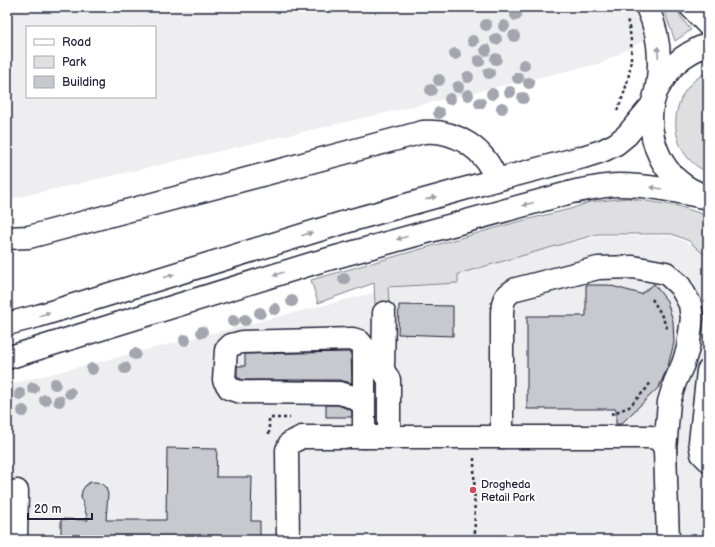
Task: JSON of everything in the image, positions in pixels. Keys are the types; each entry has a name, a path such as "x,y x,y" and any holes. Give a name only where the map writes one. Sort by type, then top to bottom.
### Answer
{"street":[{"path":"648,7 656,30 659,62 651,129 656,152 669,172 686,188 708,198"},
{"path":"691,7 708,25"},
{"path":"7,324 38,316 352,220 602,151 616,144 627,135 654,98 669,69 689,52 708,44"},
{"path":"7,238 29,237 423,132 434,131 456,135 487,160 493,170 496,180"},
{"path":"7,358 314,263 572,192 604,186 643,186 708,198"},
{"path":"502,437 502,303 506,295 516,289 598,268 633,267 666,274 680,286 690,304 692,318 691,332 684,358 669,402 665,450 668,540"},
{"path":"384,313 383,370 389,380 388,437"},
{"path":"364,407 358,400 339,392 240,392 230,389 224,380 226,350 231,345 242,342 353,339 359,341 364,347 364,407 364,437"},
{"path":"708,371 700,442 702,454 708,460"},
{"path":"288,540 287,450 290,444 302,437 650,437 656,438 662,443 665,450"},
{"path":"16,540 17,491"}],"path":[{"path":"615,114 624,94 631,65 631,38 624,12"},
{"path":"474,437 475,540"}],"shaded area":[{"path":"7,7 706,7 602,63 11,199 7,198"},
{"name":"Drogheda Retail Park","path":"599,236 672,236 697,247 708,260 708,540 7,540 7,385"}],"green space":[{"path":"663,7 676,7 681,17 691,30 675,41"},
{"path":"708,72 708,172 694,164 684,152 678,138 676,122 678,107 684,93 694,81"},
{"path":"627,198 678,206 708,216 708,258 689,241 672,234 598,234 458,274 458,283 388,287 389,302 375,304 374,283 318,303 311,280 517,222 570,209 590,202"}],"building":[{"path":"654,284 667,301 673,321 674,343 668,366 659,387 621,424 616,424 616,409 527,409 527,316 586,316 586,285 608,285 641,294"},
{"path":"399,305 453,306 453,336 398,334"},
{"path":"351,352 352,383 339,380 243,380 237,377 237,366 245,366 245,354"},
{"path":"326,405 338,405 348,409 352,411 352,417 326,417"},
{"path":"167,448 217,449 216,477 252,477 251,521 260,521 260,540 61,540 61,519 88,520 81,497 85,486 90,482 102,484 106,488 108,494 106,520 166,520"}],"place":[{"name":"Drogheda Retail Park","path":"473,490"}]}
